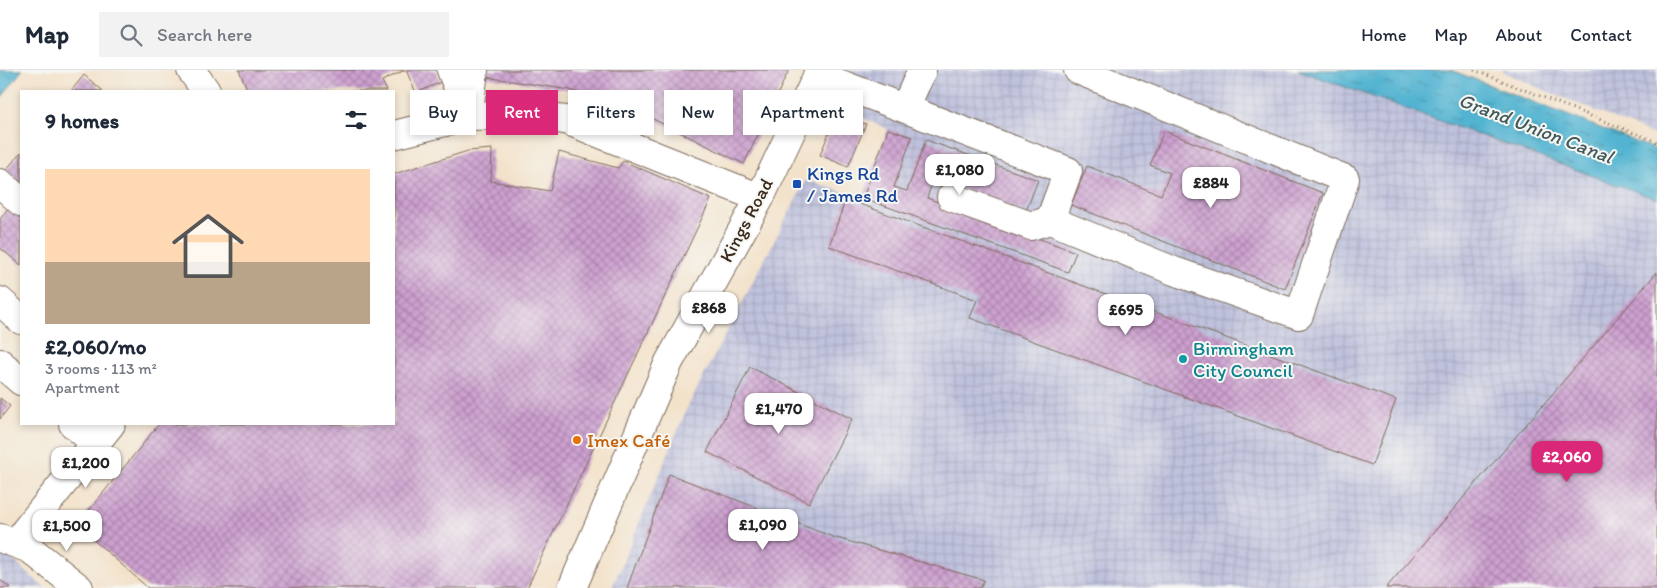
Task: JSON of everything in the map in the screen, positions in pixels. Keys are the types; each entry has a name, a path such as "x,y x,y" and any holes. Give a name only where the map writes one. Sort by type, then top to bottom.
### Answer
{"street":[{"path":"191,70 205,90"},
{"path":"451,70 459,90"},
{"path":"472,90 474,70"},
{"path":"905,108 922,70"},
{"path":"951,197 1031,226 1050,220 1174,271 1298,315 1344,179 1078,70"},
{"path":"819,72 905,108 1068,171 1050,220"},
{"name":"Kings Road","path":"572,588 669,362 760,198 819,72"},
{"path":"476,116 517,115 566,120 760,198"},
{"path":"395,135 410,131"},
{"path":"0,183 20,201"},
{"path":"0,301 20,319"},
{"path":"0,363 20,380"},
{"path":"30,549 24,532 104,434 76,425"},
{"path":"0,538 30,549 79,588"}],"path":[{"path":"1474,70 1657,142"}],"shaded area":[{"path":"852,70 1298,70 1657,199 1657,588 612,588 687,408 806,180 863,198 888,129 863,118 863,90 843,90"},
{"path":"1500,70 1657,70 1657,136 1537,87"},
{"path":"0,549 45,588 0,588"}],"water":[{"path":"0,70 22,70 0,100"},
{"name":"Grand Union Canal","path":"1298,70 1451,70 1657,150 1657,199"}],"building":[{"path":"239,70 405,70 382,81 386,90 248,90"},
{"path":"406,70 436,70 441,82 423,90 415,90"},
{"path":"480,70 789,70 779,90 743,90 743,135 758,135 744,164 685,135 733,135 733,90 664,90 664,124 654,119 654,90 570,90 479,76"},
{"path":"84,75 102,90 72,90"},
{"path":"888,129 912,137 894,187 907,191 926,140 1038,180 1026,211 934,178 927,198 1076,252 1068,272 863,198"},
{"path":"1164,131 1323,193 1285,289 1071,205 1087,166 1161,195 1170,173 1150,165"},
{"path":"828,135 861,135 848,167 820,155"},
{"path":"492,149 491,181 550,191 559,152 618,168 623,161 711,199 527,588 148,588 77,525 158,425 395,425 395,174 468,151"},
{"path":"20,153 20,181 6,170"},
{"name":"Birmingham City Council","path":"846,199 1396,400 1372,465 970,318 977,300 829,246"},
{"path":"8,208 20,218 20,264 0,248 0,219"},
{"path":"1657,272 1657,588 1386,588"},
{"path":"750,367 852,419 809,503 707,452"},
{"path":"0,398 10,406 0,419"},
{"path":"669,474 833,537 984,580 980,588 627,588"},
{"path":"0,580 11,588 0,588"}],"place":[{"name":"Kings Rd / James Rd","path":"797,184"},
{"name":"Birmingham City Council","path":"1183,359"},
{"name":"Imex Café","path":"577,440"}]}
